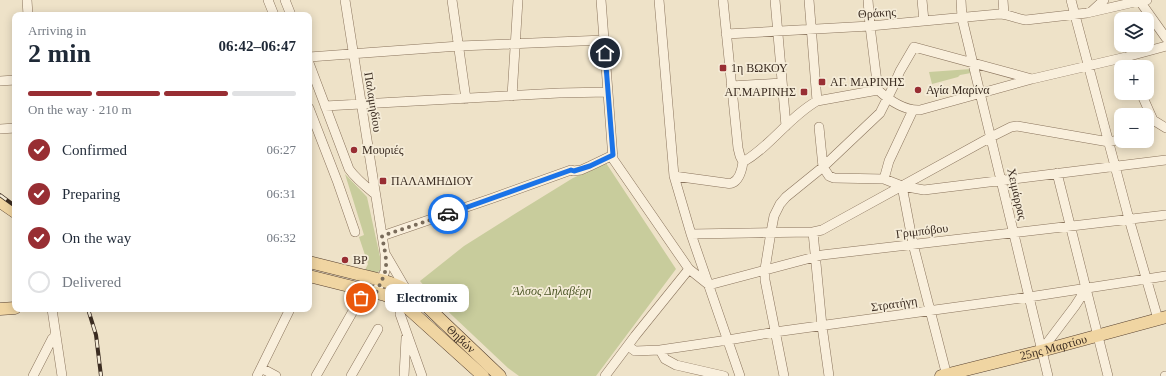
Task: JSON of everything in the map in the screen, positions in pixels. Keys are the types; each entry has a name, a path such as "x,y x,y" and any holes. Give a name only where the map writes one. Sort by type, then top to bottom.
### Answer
{"main road":[{"path":"1,203 12,202"},
{"path":"1,203 12,210"},
{"name":"Θηβών","path":"312,263 382,280 408,291 417,297 500,376"},
{"name":"Θηβών","path":"312,277 393,298 402,302 483,376"},
{"path":"0,309 12,308"},
{"name":"25ης Μαρτίου","path":"945,376 1162,318"}],"street":[{"path":"27,0 28,12"},
{"path":"268,0 273,12"},
{"path":"285,0 290,12"},
{"name":"Παλαμηδίου","path":"316,376 371,292 382,280 385,271 385,254 346,0"},
{"path":"452,0 466,99"},
{"path":"512,96 518,0"},
{"path":"601,0 614,160 618,168 689,269 709,284"},
{"path":"659,0 674,176 691,234 740,376"},
{"path":"723,0 738,148 740,156 744,162"},
{"path":"775,0 786,126"},
{"path":"809,0 810,29 817,101"},
{"path":"868,0 878,90 888,99 913,110 920,110 1032,79 1126,58 1166,46"},
{"path":"922,0 924,21"},
{"name":"Χειμάρρας","path":"960,0 962,18 1048,376"},
{"path":"1003,0 1004,14"},
{"path":"1071,0 1146,279 1162,318"},
{"path":"1092,11 1104,0"},
{"path":"1142,0 1166,38"},
{"name":"Θράκης","path":"726,34 870,26 1004,14 1026,20 1075,15 1142,0"},
{"path":"312,57 459,46 604,40"},
{"path":"784,376 764,269 774,216 780,204 786,197 823,167 880,113 888,99 900,71 914,47 1032,79"},
{"path":"312,71 349,169 353,176 375,194"},
{"path":"0,81 12,80"},
{"path":"732,86 782,83"},
{"path":"674,176 732,183 738,179 744,162 817,101 878,90"},
{"path":"325,106 559,93 608,92"},
{"path":"884,179 889,161 913,110"},
{"path":"312,117 355,232"},
{"path":"1154,124 1166,128"},
{"path":"691,234 813,232 822,230 990,137 1011,127 1017,126 1109,142 1114,141"},
{"path":"819,127 823,167 829,176 834,178 884,179 902,186 924,190 1166,160"},
{"path":"0,130 12,128"},
{"path":"382,236 571,170 581,170 613,155"},
{"path":"1057,173 1108,376"},
{"path":"902,186 913,244 945,376"},
{"name":"Γριμπόβου","path":"709,284 815,256 1166,215"},
{"path":"813,232 822,326 829,376"},
{"name":"Παλαμηδίου","path":"385,254 408,291"},
{"path":"605,376 689,269"},
{"name":"Στρατήγη","path":"628,346 635,351 660,350 775,332 1029,298 1166,276"},
{"path":"1041,351 1086,289"},
{"path":"408,291 402,302 400,314 406,335 422,376"},
{"path":"52,312 62,376"},
{"path":"276,376 259,372 289,312"},
{"path":"351,376 378,329"},
{"path":"33,376 52,339 56,335"},
{"path":"404,376 406,335"},
{"path":"660,350 665,359 676,365 724,376"}],"green space":[{"path":"971,69 971,73 932,84 929,72"},
{"name":"Άλσος Δηλαβέρη","path":"606,163 676,269 596,376 519,376 508,368 438,302 420,281 464,246 573,178"},
{"path":"345,174 367,197 382,266 380,271 375,273 365,270 368,264 359,237 364,235"}],"railway":[{"path":"0,195 12,204"},
{"path":"89,312 96,335 101,376"}],"way so far":[{"path":"361,298 365,290 376,293 382,280 386,263 382,236 448,214"}],"place":[{"name":"1η ΒΩΚΟΥ","path":"723,68"},
{"name":"ΑΓ. ΜΑΡΙΝΗΣ","path":"822,82"},
{"name":"Αγία Μαρίνα","path":"918,90"},
{"name":"ΑΓ.ΜΑΡΙΝΗΣ","path":"804,92"},
{"name":"Μουριές","path":"354,150"},
{"name":"ΠΑΛΑΜΗΔΙΟΥ","path":"383,181"},
{"name":"BP","path":"345,260"},
{"name":"Electromix","path":"361,298"}],"route":[{"path":"448,214 571,170 581,170 613,155 605,53"}]}
